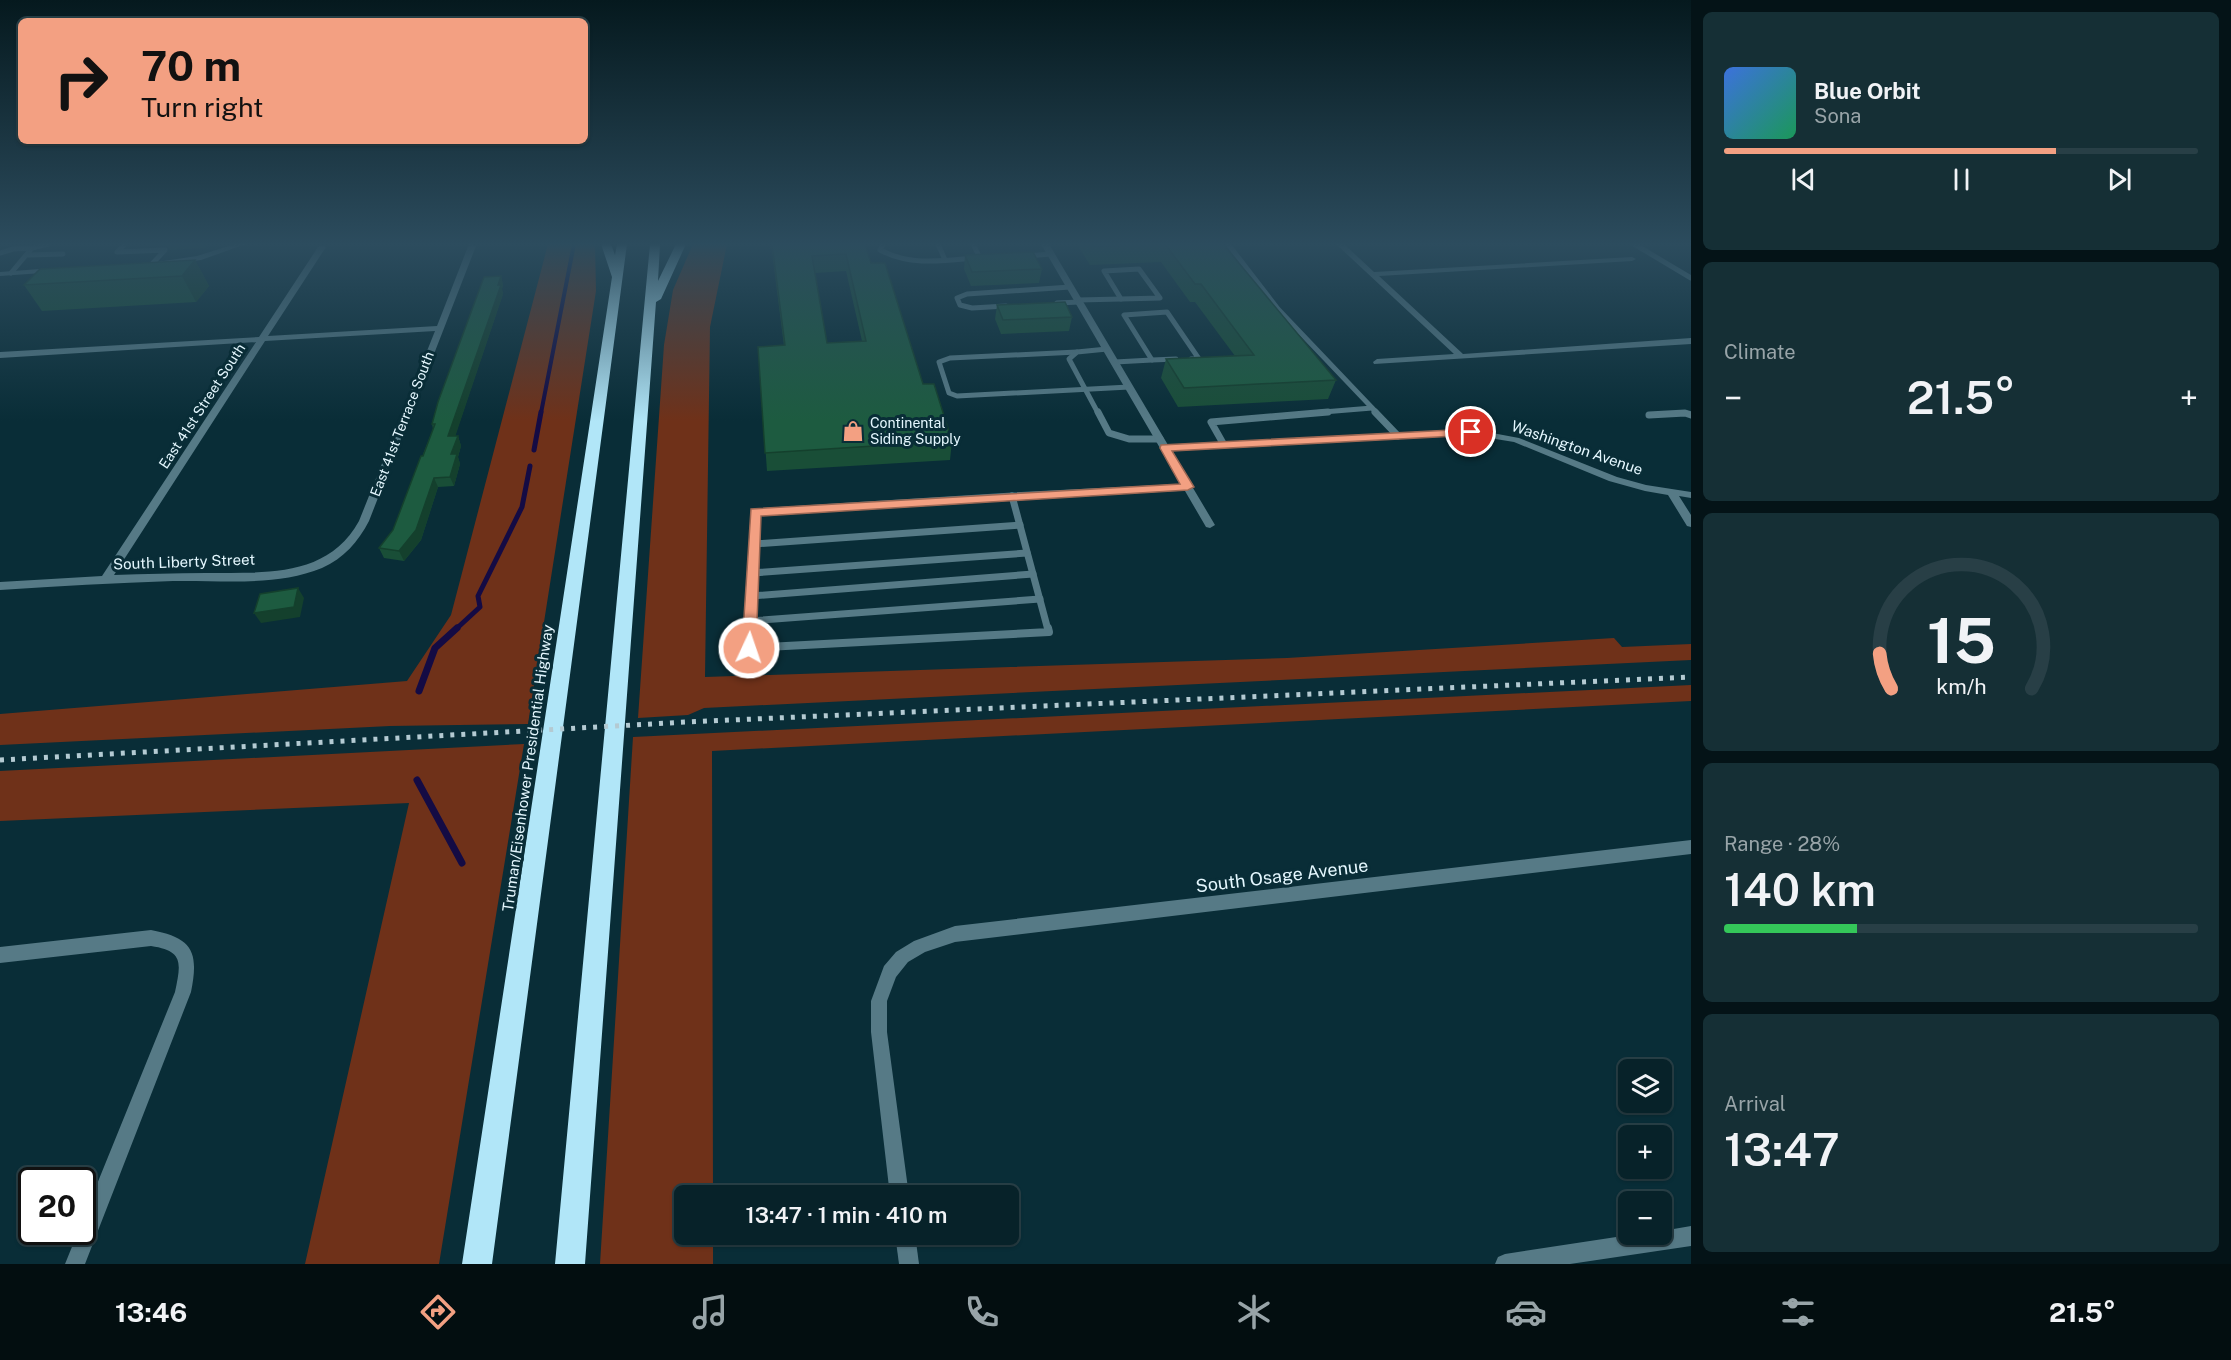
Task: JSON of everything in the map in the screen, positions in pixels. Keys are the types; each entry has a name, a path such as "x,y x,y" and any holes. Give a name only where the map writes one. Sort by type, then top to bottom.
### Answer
{"highway":[{"name":"Truman/Eisenhower Presidential Highway","path":"477,1264 613,303"},
{"path":"570,1264 651,303"},
{"path":"651,308 653,303"}],"street":[{"name":"East 41st Street South","path":"105,580 285,303"},
{"name":"East 41st Terrace South","path":"357,535 449,303"},
{"path":"1080,303 1210,525"},
{"path":"1404,303 1462,357"},
{"path":"0,355 439,328"},
{"path":"1377,362 1691,341"},
{"name":"Washington Avenue","path":"1163,443 1224,445 1471,432 1516,440 1613,479 1672,493 1691,495"},
{"path":"1672,493 1691,524"},
{"name":"South Liberty Street","path":"0,586 293,573 334,557 357,535"},
{"name":"South Osage Avenue","path":"899,1185 878,1017 880,995 890,972 902,957 920,946 955,934 1691,847"},
{"path":"0,955 151,938 171,941 184,950 189,967 177,1006 75,1264"},
{"path":"1505,1264 1691,1236"},
{"path":"906,1245 909,1264"}],"lane":[{"path":"959,303 972,308 1008,306"},
{"path":"1273,303 1398,436"},
{"path":"1115,362 1199,358 1167,312 1124,315 1152,360"},
{"path":"1107,350 950,358 939,362 949,393 957,396 1129,387"},
{"path":"1077,352 1069,359 1109,433 1129,439 1163,443"},
{"path":"1224,445 1211,422 1372,408"},
{"path":"1649,416 1685,413 1691,415"},
{"path":"1012,496 1049,632 749,648 755,512 1012,496 1188,487"},
{"path":"754,544 1020,525"},
{"path":"752,573 1027,553"},
{"path":"751,596 1033,574"},
{"path":"750,621 1040,599"}],"shaded area":[{"path":"533,303 594,303 528,724 390,726 0,745 0,714 407,681 451,615"},
{"path":"671,303 715,303 710,327 705,677 1287,658 1614,638 1622,647 1691,644 1691,660 704,708 688,715 638,718 664,345"},
{"path":"1691,685 1691,701 712,751 713,1185 674,1185 674,1245 713,1245 713,1264 600,1264 633,737"},
{"path":"524,744 439,1264 305,1264 409,803 0,821 0,771"}],"building":[{"path":"474,303 495,303 448,436 458,436 451,454 457,454 450,477 434,478 416,530 399,551 379,548 393,530 421,456 423,456 435,424 432,424"},
{"name":"Continental Siding Supply","path":"780,303 820,303 827,343 866,341 857,303 898,303 923,384 934,384 952,441 765,453 758,347 785,345"},
{"path":"1065,303 1072,317 1003,320 997,305"},
{"path":"1215,303 1272,303 1336,380 1184,388 1166,359 1254,355"},
{"path":"298,588 294,607 254,613 260,594"}],"waterway":[{"path":"541,413 562,303"},
{"path":"534,450 541,412"},
{"path":"455,630 480,607 478,596 522,507 530,466"},
{"path":"419,691 435,648 457,628"},
{"path":"417,780 462,863"}],"railway":[{"path":"0,760 687,722 1691,677"}],"place":[{"name":"Continental Siding Supply","path":"853,431"}],"route":[{"path":"749,648 755,512 1188,487 1165,448 1471,432"}]}
